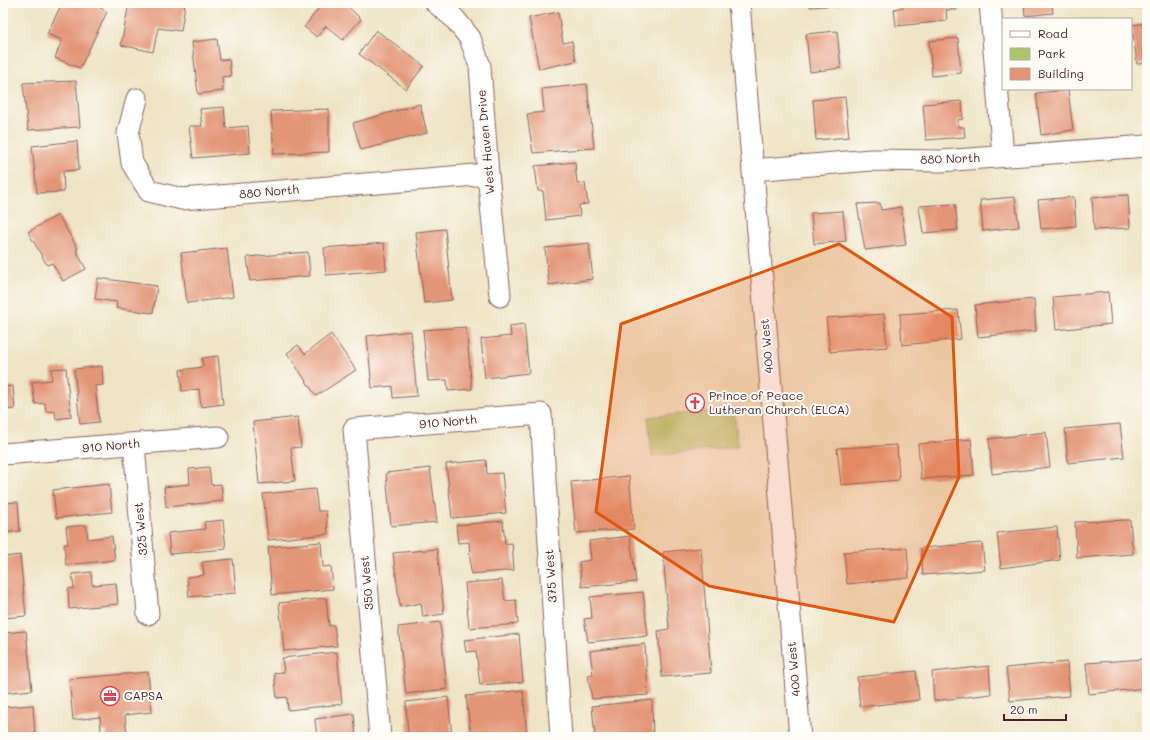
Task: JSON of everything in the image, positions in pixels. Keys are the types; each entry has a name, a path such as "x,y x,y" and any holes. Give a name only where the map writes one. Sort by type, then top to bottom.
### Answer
{"street":[{"name":"West Haven Drive","path":"436,3 454,18 470,38 480,66 488,174 500,296"},
{"name":"400 West","path":"739,3 800,737"},
{"path":"990,3 1003,156"},
{"name":"880 North","path":"137,99 128,133 132,163 150,191 182,199 488,174"},
{"name":"880 North","path":"753,170 871,160 941,161 1147,146"},
{"name":"910 North","path":"354,429 541,414"},
{"name":"375 West","path":"541,414 561,737"},
{"name":"350 West","path":"354,429 380,737"},
{"name":"910 North","path":"3,454 218,437"},
{"name":"325 West","path":"134,444 148,614"}],"highlighted area":[{"path":"839,244 952,317 959,477 894,622 709,586 596,512 621,324"}],"green space":[{"path":"734,409 738,447 652,456 648,417"}],"building":[{"path":"62,3 93,3 107,12 80,68 55,58 62,40 47,34"},
{"path":"129,3 185,4 181,31 158,28 153,52 121,45"},
{"path":"323,3 344,3 361,19 343,40 326,26 317,37 304,27"},
{"path":"810,3 841,3 841,5 810,7"},
{"path":"903,3 957,3 957,10 946,10 947,21 896,26 894,9 904,7"},
{"path":"1024,3 1052,3 1053,13 1025,16"},
{"path":"1129,3 1147,3 1147,7 1130,8"},
{"path":"558,12 563,43 572,41 576,61 539,69 529,18"},
{"path":"1147,23 1147,63 1137,64 1132,25"},
{"path":"376,30 424,66 406,89 359,54"},
{"path":"837,31 841,68 810,72 806,34"},
{"path":"958,38 961,73 932,76 929,41"},
{"path":"217,39 220,60 229,59 231,76 222,77 223,91 198,94 192,42"},
{"path":"76,81 80,127 28,130 23,83"},
{"path":"587,84 594,148 533,153 527,114 544,112 542,89"},
{"path":"1144,86 1147,86 1147,107 1146,107"},
{"path":"1068,90 1073,130 1041,135 1036,93"},
{"path":"845,97 849,137 816,140 813,100"},
{"path":"962,101 963,119 958,120 958,127 964,127 965,137 926,140 923,104"},
{"path":"420,104 427,133 361,150 353,123"},
{"path":"224,107 226,128 248,126 250,153 193,158 189,126 202,126 200,109"},
{"path":"329,109 329,152 274,154 271,111"},
{"path":"77,141 79,170 63,171 64,192 37,193 32,146"},
{"path":"575,162 577,184 585,183 588,204 579,205 580,216 546,220 543,191 538,191 535,166"},
{"path":"1144,192 1147,192 1147,214 1146,214"},
{"path":"1128,195 1130,228 1094,230 1092,197"},
{"path":"1015,197 1019,227 983,231 980,200"},
{"path":"1074,197 1076,226 1041,229 1038,200"},
{"path":"880,203 881,210 901,207 906,245 865,250 857,204"},
{"path":"955,204 958,230 923,233 919,206"},
{"path":"843,211 846,241 814,244 811,213"},
{"path":"58,215 78,249 76,250 86,269 63,281 52,263 47,265 28,232"},
{"path":"445,229 452,300 424,303 416,232"},
{"path":"4,240 5,257 3,257"},
{"path":"384,243 386,270 326,275 324,248"},
{"path":"589,243 593,279 549,285 545,248"},
{"path":"227,248 233,297 187,303 181,253"},
{"path":"308,252 310,276 250,281 247,257"},
{"path":"98,278 157,286 153,313 116,308 117,302 95,299"},
{"path":"1108,292 1111,324 1056,330 1053,297"},
{"path":"1034,299 1036,331 978,337 975,305"},
{"path":"958,310 961,339 902,345 900,314"},
{"path":"884,314 887,347 830,352 826,318"},
{"path":"524,324 529,373 485,378 481,339 511,336 510,326"},
{"path":"466,327 472,389 448,391 447,380 428,381 423,330"},
{"path":"411,331 417,396 393,398 392,386 372,388 367,336"},
{"path":"331,334 356,370 316,396 287,353 298,345 305,354"},
{"path":"218,356 223,404 201,407 199,389 182,391 180,370 203,367 202,358"},
{"path":"102,366 103,385 95,386 99,422 80,424 74,369"},
{"path":"66,368 71,417 56,419 55,411 46,412 45,403 35,404 32,382 52,380 51,369"},
{"path":"13,386 15,409 3,410 3,387"},
{"path":"298,417 301,447 291,448 295,481 259,484 253,422"},
{"path":"1120,424 1124,457 1068,463 1065,429"},
{"path":"1046,432 1050,467 992,474 989,439"},
{"path":"971,439 974,475 921,479 918,444"},
{"path":"897,445 899,480 841,485 837,448"},
{"path":"486,460 487,474 502,473 506,513 452,518 446,464"},
{"path":"209,467 211,485 221,484 223,501 166,507 164,487 190,484 189,469"},
{"path":"430,468 437,522 391,526 386,473"},
{"path":"629,476 634,529 576,533 571,482"},
{"path":"109,484 112,512 56,518 53,490"},
{"path":"315,489 318,511 326,511 328,534 268,540 263,494"},
{"path":"18,502 20,531 3,533 3,503"},
{"path":"223,520 226,549 170,554 168,533 205,529 204,522"},
{"path":"1130,520 1133,554 1077,558 1075,522"},
{"path":"503,521 505,544 512,543 514,570 471,574 469,542 458,543 456,525"},
{"path":"86,525 88,539 112,536 115,560 66,565 64,544 68,544 66,527"},
{"path":"1057,527 1060,560 1001,568 997,533"},
{"path":"630,536 636,582 582,587 579,562 591,560 589,541"},
{"path":"321,542 323,567 331,566 333,589 272,595 268,547"},
{"path":"982,543 985,570 923,575 921,548"},
{"path":"701,548 711,673 662,677 658,631 669,629 663,552"},
{"path":"907,548 909,578 847,584 844,552"},
{"path":"437,549 444,614 423,617 421,603 400,607 393,553"},
{"path":"20,555 26,616 3,618 3,557"},
{"path":"233,559 236,593 189,597 187,577 204,575 202,562"},
{"path":"91,572 92,585 116,583 118,604 69,609 68,589 74,588 72,574"},
{"path":"502,580 505,601 516,600 518,624 469,628 465,583"},
{"path":"643,592 648,636 588,642 584,619 592,618 590,597"},
{"path":"326,598 329,626 334,625 337,646 284,651 279,603"},
{"path":"440,622 447,689 406,694 398,627"},
{"path":"26,631 32,690 3,693 3,633"},
{"path":"519,634 523,682 480,685 476,651 466,652 464,640"},
{"path":"645,644 648,695 592,699 588,675 593,675 590,651"},
{"path":"337,652 342,704 288,710 287,697 277,698 274,673 284,672 282,658"},
{"path":"1144,659 1147,688 1089,694 1086,663"},
{"path":"1067,662 1070,696 1010,701 1006,668"},
{"path":"989,666 991,694 934,701 932,672"},
{"path":"916,671 919,700 860,707 857,677"},
{"name":"CAPSA","path":"148,672 152,712 125,715 127,737 106,737 106,731 101,732 100,717 73,720 69,679"},
{"path":"523,690 527,737 471,737 466,696"},
{"path":"448,697 452,737 408,737 406,702"},
{"path":"652,700 653,737 595,737 592,706"},
{"path":"33,705 35,737 3,737 3,707"},
{"path":"354,714 356,737 317,737 315,719"}],"place":[{"name":"Prince of Peace Lutheran Church (ELCA)","path":"695,403"},
{"name":"CAPSA","path":"110,696"}]}
